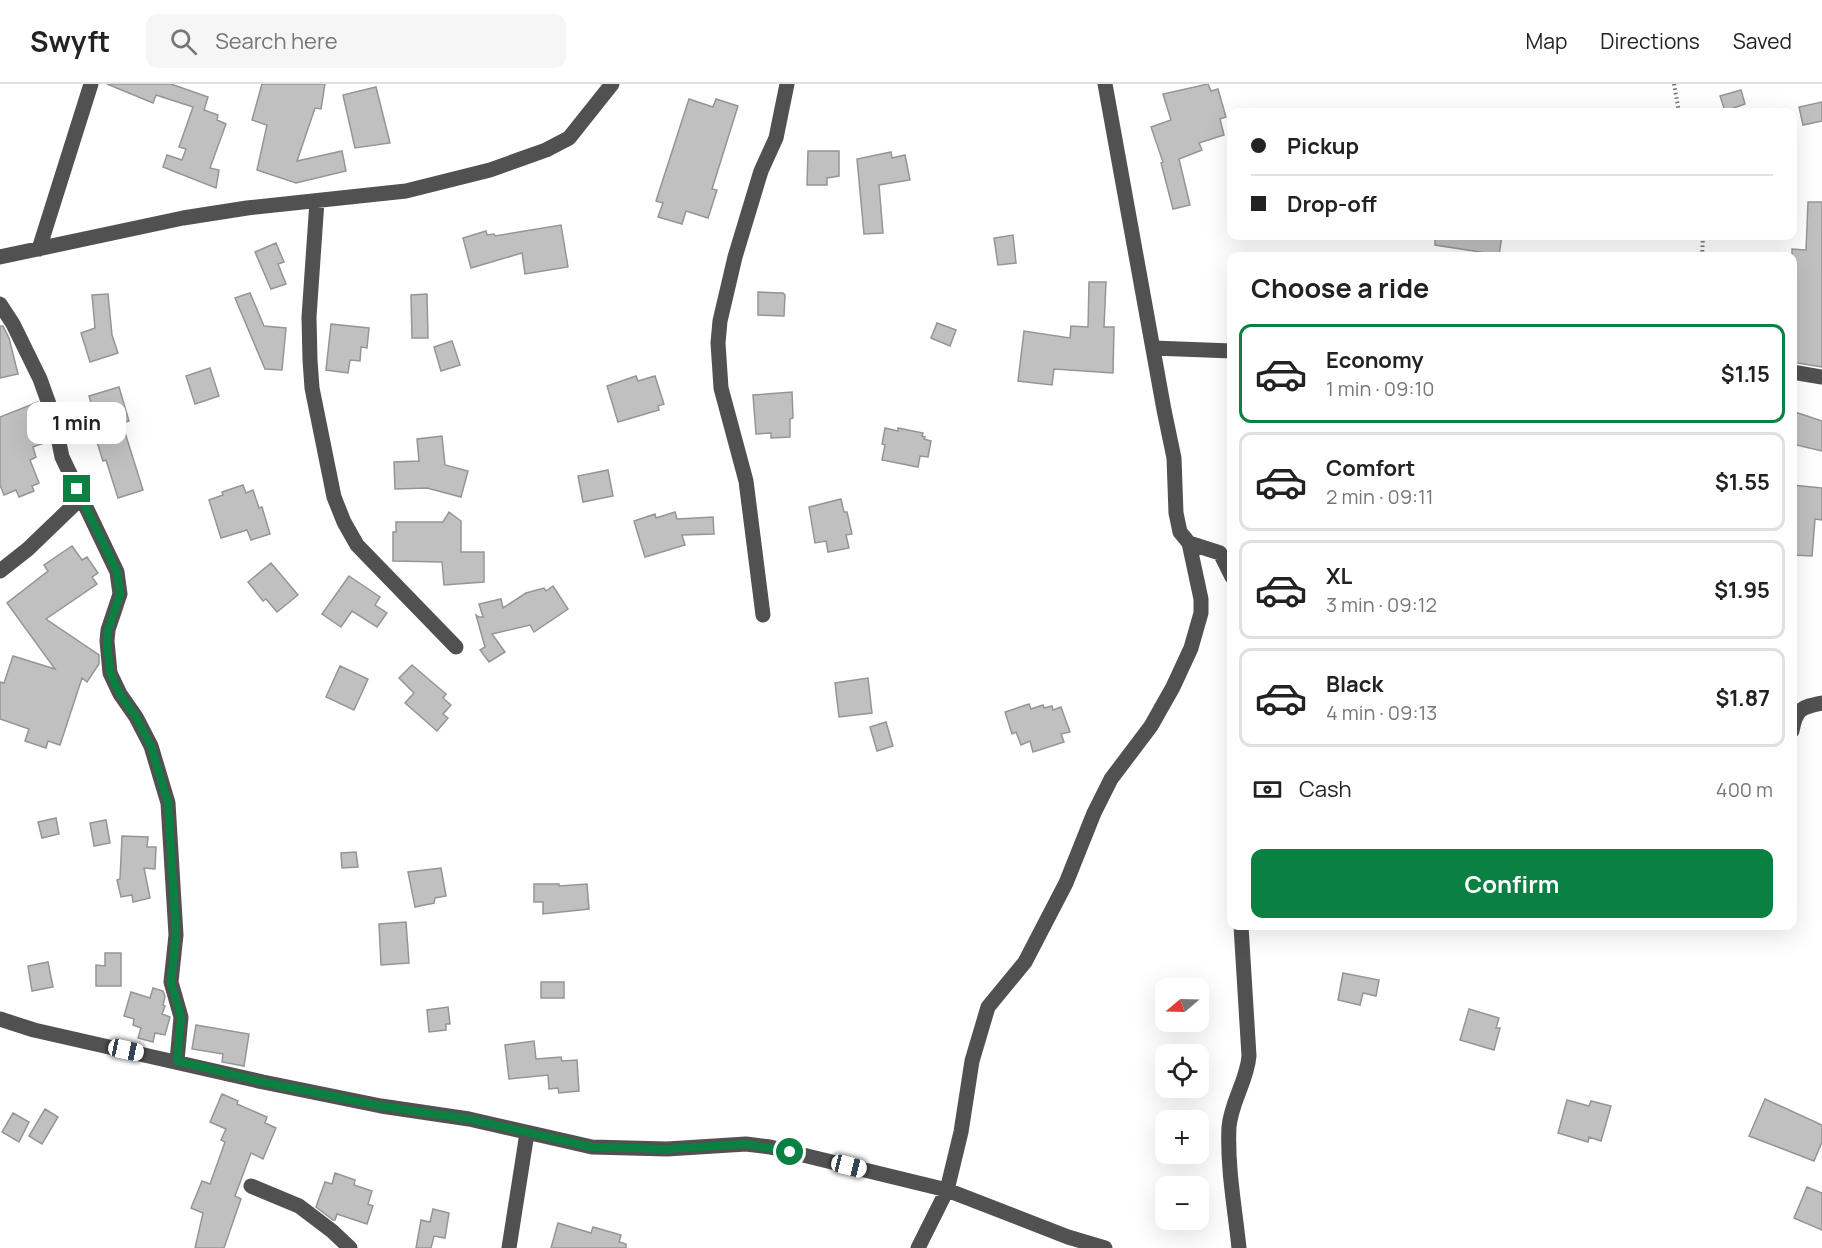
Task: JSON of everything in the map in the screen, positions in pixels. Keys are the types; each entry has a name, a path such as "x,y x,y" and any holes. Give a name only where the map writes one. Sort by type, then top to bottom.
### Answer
{"street":[{"path":"39,249 91,84"},
{"path":"0,257 183,218 247,208 406,191 490,170 562,143 574,133 612,84"},
{"path":"763,615 746,481 721,388 718,343 720,321 735,257 761,171 776,138 787,84"},
{"path":"918,1248 947,1190 961,1132 972,1060 988,1007 1025,962 1066,883 1094,813 1111,779 1151,726 1173,687 1191,648 1201,614 1201,599 1189,543 1180,532 1176,513 1174,458 1105,84"},
{"path":"316,201 309,317 310,360 312,388 334,497 357,545 456,647"},
{"path":"0,303 40,379 54,417 62,457 117,572 120,584 120,594 108,630 110,673 151,746 168,803 176,934 171,982 181,1017 177,1061"},
{"path":"1153,348 1227,351"},
{"path":"1797,373 1822,377"},
{"path":"0,571 28,549 81,498"},
{"path":"1189,543 1220,553 1227,567"},
{"path":"1797,714 1807,706 1822,703"},
{"path":"1239,1248 1229,1126 1233,1108 1248,1071 1249,1056 1241,930"},
{"path":"0,1019 34,1030 263,1082 381,1106 469,1119 592,1147 667,1149 746,1144 780,1150 947,1190 1068,1237 1105,1248"},
{"path":"509,1248 527,1133"},
{"path":"251,1186 299,1206 350,1248"}],"path":[{"path":"1674,84 1678,108"}],"building":[{"path":"107,84 171,84 208,97 204,110 218,115 217,120 226,124 210,168 219,170 216,188 163,167 167,155 182,160 186,149 179,147 193,107 156,95 153,103"},
{"path":"262,84 325,84 321,109 315,108 297,161 342,151 346,171 296,183 257,170 267,125 252,120"},
{"path":"1208,84 1211,91 1218,89 1226,117 1220,119 1224,135 1199,143 1202,150 1179,159 1190,205 1173,209 1161,163 1163,162 1151,127 1171,120 1163,94"},
{"path":"376,87 390,143 355,148 343,95"},
{"path":"1741,90 1745,104 1724,108 1720,96"},
{"path":"689,99 713,107 716,99 738,106 712,189 717,190 708,218 686,211 682,224 658,217 663,203 656,201"},
{"path":"1822,102 1822,121 1803,125 1799,107"},
{"path":"808,151 839,151 839,176 827,178 827,185 807,185"},
{"path":"891,152 892,158 905,155 910,180 879,185 883,233 864,234 857,159"},
{"path":"1808,202 1822,202 1822,367 1797,363 1797,252 1792,252 1792,249 1806,250"},
{"path":"561,225 568,267 525,274 522,253 471,268 463,238 486,231 487,235 494,234 495,236"},
{"path":"1013,235 1016,263 998,265 994,238"},
{"path":"1435,240 1501,240 1499,252 1480,252 1435,245"},
{"path":"276,243 284,262 278,264 286,284 271,289 255,252"},
{"path":"1089,282 1106,282 1104,327 1114,327 1113,373 1054,369 1052,385 1018,381 1024,331 1070,338 1071,326 1088,327"},
{"path":"758,292 783,293 785,295 784,316 758,315"},
{"path":"250,293 264,326 286,328 282,370 265,369 235,298"},
{"path":"108,294 112,335 118,353 90,362 81,333 95,328 92,295"},
{"path":"427,294 428,338 412,338 411,295"},
{"path":"937,323 956,330 950,346 931,338"},
{"path":"331,324 369,328 367,348 361,347 360,361 350,360 348,373 326,370"},
{"path":"0,326 3,326 9,338 18,374 0,378"},
{"path":"452,341 460,365 441,371 434,347"},
{"path":"210,368 219,396 195,404 186,376"},
{"path":"636,376 638,381 655,376 664,404 658,406 659,410 618,422 607,386"},
{"path":"119,387 129,421 122,423 143,490 118,498 106,460 103,461 97,442 102,441 89,396"},
{"path":"792,392 793,418 790,419 790,437 771,438 771,433 756,434 753,395"},
{"path":"38,402 49,441 33,447 36,457 30,460 39,483 32,486 34,491 19,497 16,490 4,495 0,485 0,417"},
{"path":"1797,413 1822,421 1822,451 1797,445"},
{"path":"885,428 923,433 924,439 931,441 928,457 920,456 918,467 882,460"},
{"path":"442,436 445,465 468,471 461,497 427,488 395,489 394,462 419,461 417,439"},
{"path":"608,470 613,496 583,502 578,476"},
{"path":"243,485 246,493 253,490 259,508 262,507 270,534 251,540 247,530 221,538 209,500 223,495 222,492"},
{"path":"1797,486 1822,488 1822,520 1815,519 1812,556 1797,555"},
{"path":"841,499 844,512 847,512 852,534 846,535 849,548 828,552 826,541 815,543 809,507"},
{"path":"449,512 461,521 461,552 484,552 484,582 444,585 442,562 393,561 393,532 396,532 396,522 443,522"},
{"path":"675,512 677,519 713,517 714,534 682,535 685,545 645,557 634,521 655,514 656,518"},
{"path":"72,546 82,560 87,557 98,573 92,577 97,584 46,619 99,655 99,664 87,682 82,678 60,745 48,741 46,748 25,741 29,729 0,719 0,682 4,683 13,656 55,669 7,603 48,571 44,565"},
{"path":"271,563 298,595 277,612 266,599 263,601 248,582"},
{"path":"349,576 380,597 375,605 387,613 377,627 352,611 341,627 322,614"},
{"path":"553,586 568,609 534,632 530,625 492,634 505,652 489,662 480,650 485,647 476,615 483,617 479,604 501,599 503,608 526,593 544,588 546,591"},
{"path":"412,665 446,694 443,698 451,705 443,714 448,718 437,731 405,703 414,693 399,678"},
{"path":"340,666 368,679 354,710 326,697"},
{"path":"868,678 872,713 839,717 835,683"},
{"path":"1029,704 1031,709 1043,705 1044,708 1052,706 1053,710 1061,707 1070,732 1061,734 1064,742 1033,752 1030,741 1021,745 1016,732 1012,734 1005,712"},
{"path":"886,722 893,746 877,751 870,727"},
{"path":"56,818 59,834 42,838 38,822"},
{"path":"106,820 110,843 94,846 90,823"},
{"path":"122,836 148,837 147,847 156,847 155,869 144,868 150,898 133,902 132,895 121,897 117,880 120,879"},
{"path":"356,852 358,867 342,868 341,853"},
{"path":"441,868 446,896 435,898 434,903 415,907 408,872"},
{"path":"534,884 559,884 559,886 587,884 589,909 543,914 543,902 534,902"},
{"path":"406,922 409,963 381,965 379,924"},
{"path":"105,953 121,953 121,986 96,986 96,965 105,966"},
{"path":"48,962 53,987 32,991 28,966"},
{"path":"1343,973 1379,980 1376,996 1363,993 1360,1005 1338,1000"},
{"path":"541,982 564,982 564,998 541,998"},
{"path":"153,988 163,991 165,996 163,1005 165,1006 162,1014 170,1017 165,1035 155,1033 153,1042 138,1038 141,1028 133,1025 134,1019 124,1016 131,992 150,998"},
{"path":"448,1007 450,1024 446,1024 446,1030 429,1032 427,1010"},
{"path":"1469,1009 1499,1018 1496,1028 1500,1028 1494,1050 1460,1040"},
{"path":"196,1025 249,1034 244,1066 222,1062 223,1054 192,1049"},
{"path":"534,1041 536,1059 561,1057 562,1061 577,1060 579,1091 559,1093 558,1088 549,1089 548,1075 509,1079 505,1045"},
{"path":"222,1094 238,1101 237,1104 267,1117 265,1123 276,1128 263,1159 251,1153 235,1196 241,1199 224,1248 195,1248 203,1213 191,1208 202,1181 210,1184 225,1142 221,1140 226,1129 210,1122"},
{"path":"1765,1099 1822,1125 1822,1142 1814,1161 1749,1136"},
{"path":"1567,1100 1589,1106 1591,1101 1611,1106 1601,1141 1589,1137 1588,1142 1558,1133"},
{"path":"45,1109 58,1117 42,1144 29,1136"},
{"path":"13,1113 29,1122 19,1142 2,1132"},
{"path":"335,1173 355,1180 354,1185 372,1191 368,1204 373,1206 367,1224 337,1214 333,1220 316,1207 325,1182 332,1184"},
{"path":"1807,1187 1822,1193 1822,1230 1794,1218"},
{"path":"433,1209 449,1213 445,1238 434,1236 431,1248 416,1248 421,1220 430,1222"},
{"path":"558,1223 591,1233 593,1227 621,1235 619,1242 626,1244 626,1248 551,1248"}],"route":[{"path":"77,489 117,572 120,584 120,594 108,630 107,653 110,673 151,746 168,803 176,934 171,982 181,1017 177,1061 263,1082 381,1106 469,1119 592,1147 644,1150 746,1144 790,1152"}]}
